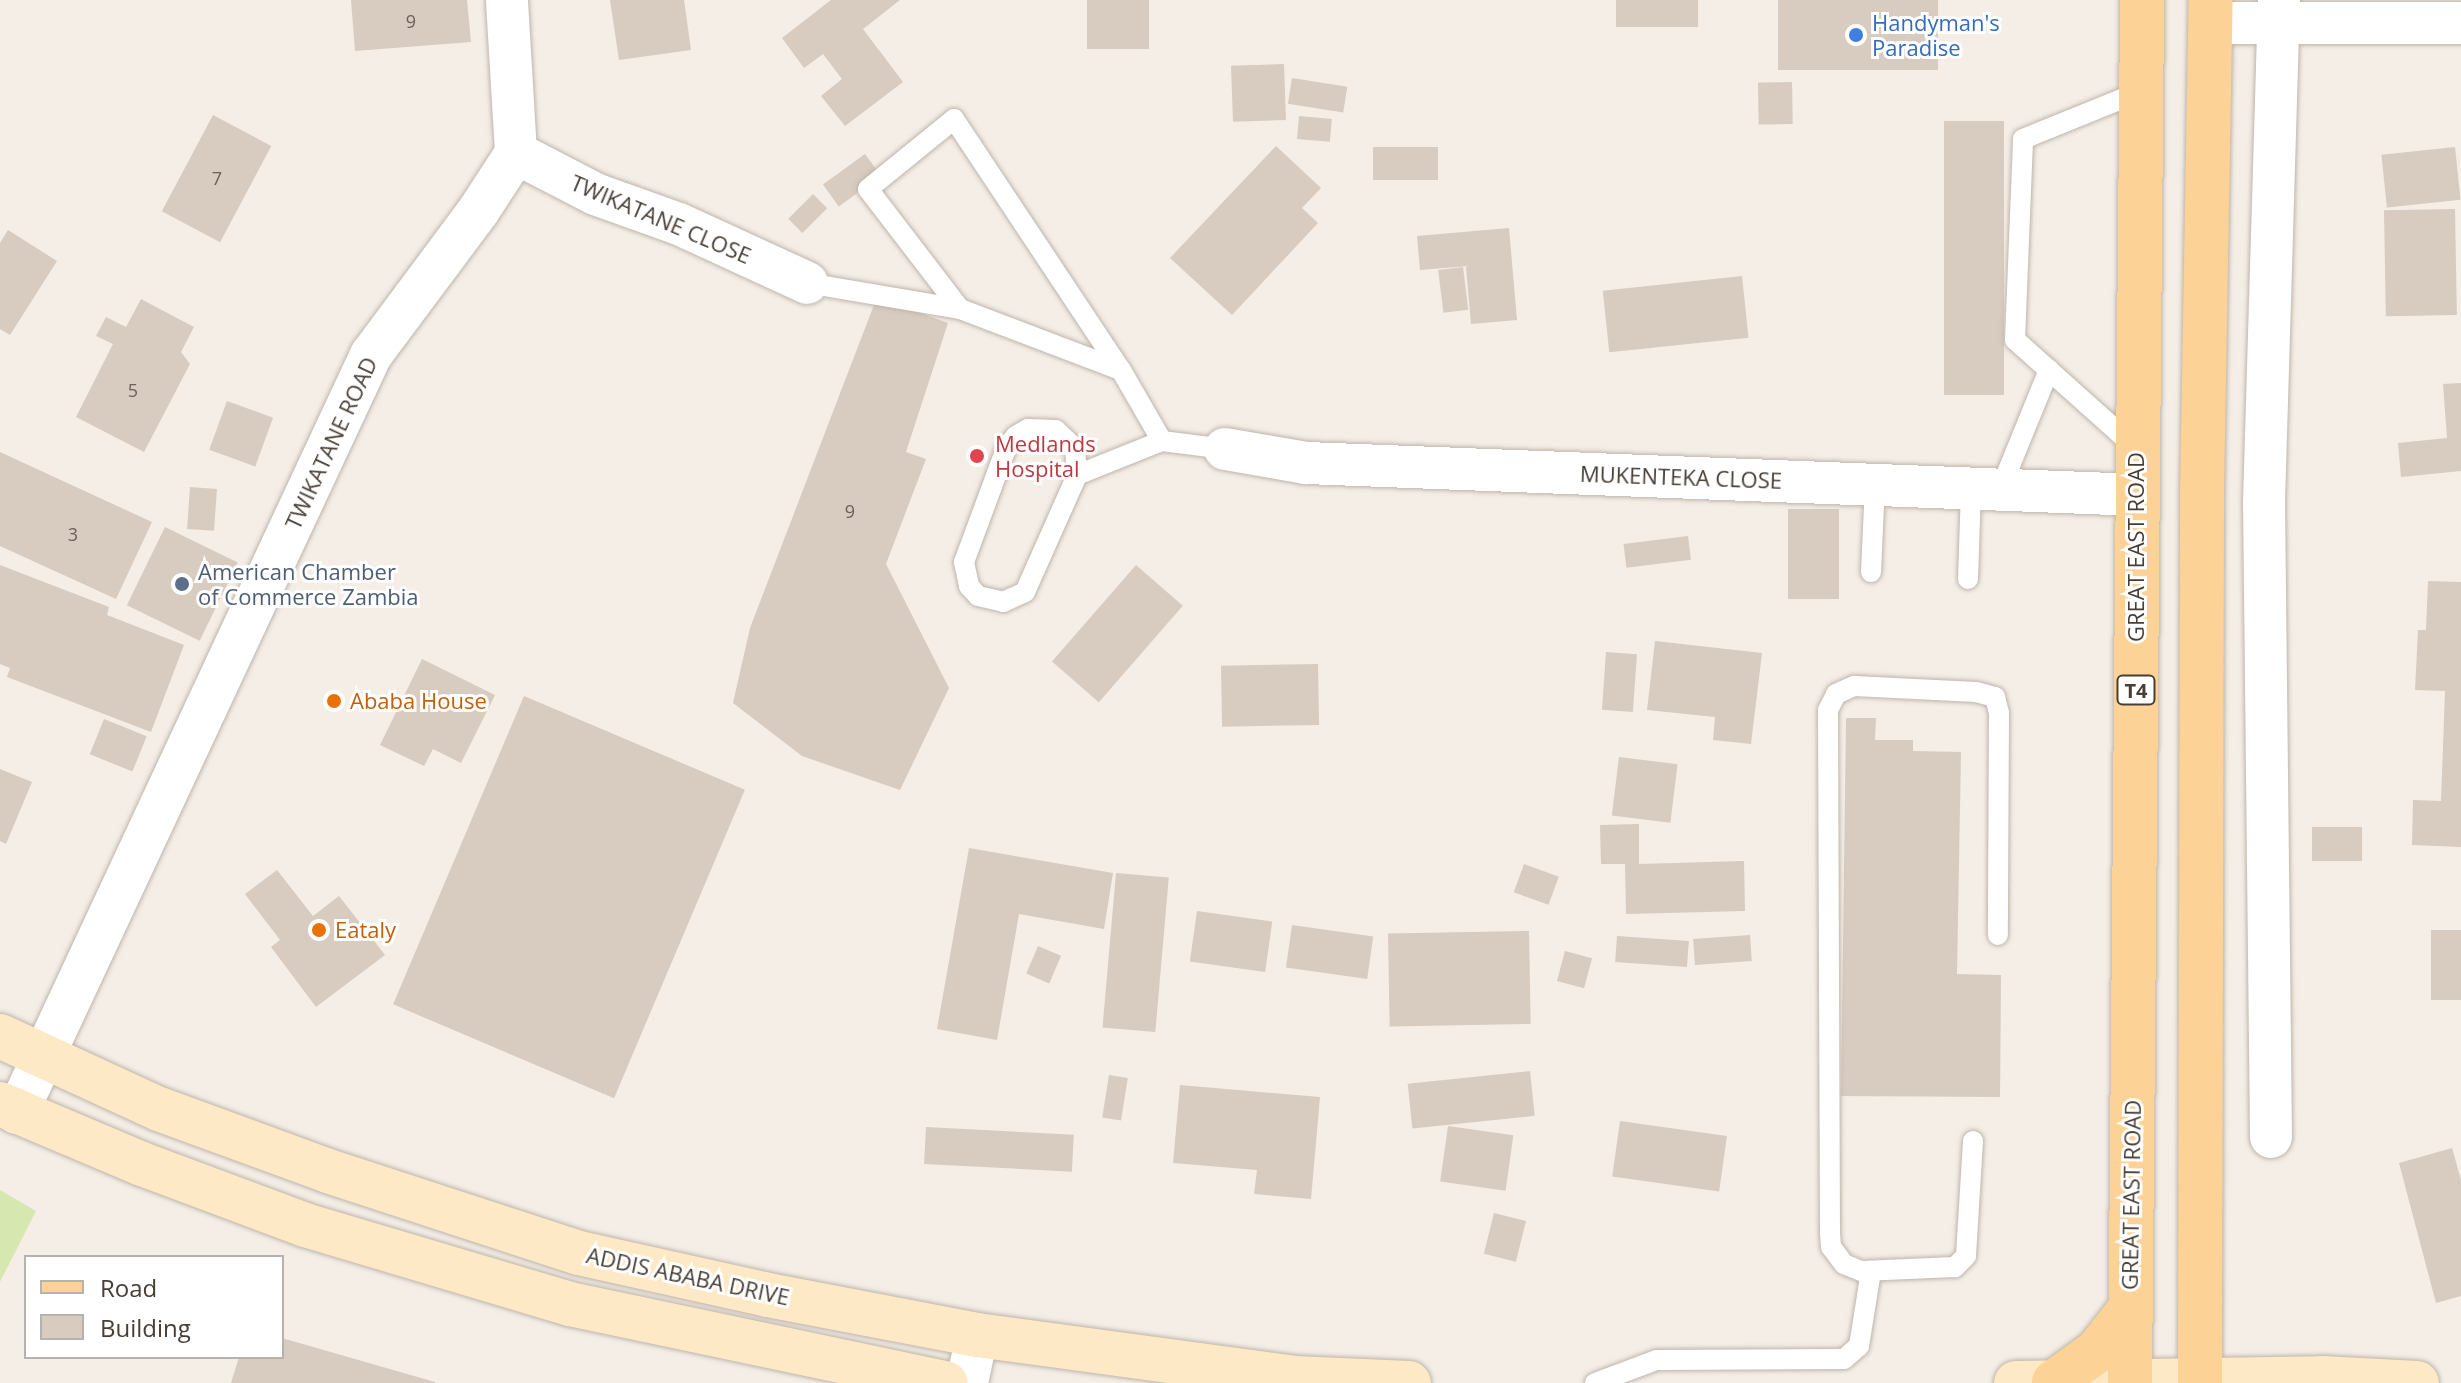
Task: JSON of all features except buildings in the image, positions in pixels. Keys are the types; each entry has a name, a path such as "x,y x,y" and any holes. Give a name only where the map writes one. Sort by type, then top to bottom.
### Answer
{"main road":[{"name":"GREAT EAST ROAD","path":"2130,1382 2142,0"},
{"path":"2200,1381 2202,509 2211,11"},
{"name":"ADDIS ABABA DRIVE","path":"0,1036 173,1114 328,1171 579,1253 768,1295 977,1335 1294,1378 1409,1383"},
{"path":"8,1108 305,1225 570,1304 946,1383"},
{"path":"2054,1382 2097,1351 2130,1309"},
{"path":"2016,1383 2322,1378 2417,1383"}],"street":[{"path":"507,0 516,153"},
{"path":"2271,1137 2264,502 2279,10"},
{"path":"2211,11 2279,10 2461,23"},
{"name":"TWIKATANE CLOSE","path":"516,153 595,194 679,224 807,283"},
{"name":"TWIKATANE ROAD","path":"8,1108 45,1058 371,355 479,210 516,153"},
{"name":"MUKENTEKA CLOSE","path":"1225,449 1306,463 2138,495"},
{"path":"967,1383 977,1335"}],"lane":[{"path":"2136,448 2015,340 2023,139 2141,91"},
{"path":"960,309 868,189 954,119 1121,370 1162,441"},
{"path":"807,283 960,309 1121,370"},
{"path":"1968,579 1986,489 2049,370"},
{"path":"1077,475 1075,448 1056,430 1028,429 1007,446 964,562 969,586 978,596 1003,602 1025,592 1077,475 1162,441 1225,449"},
{"path":"1871,572 1875,485"},
{"path":"1973,1141 1966,1256 1955,1267 1871,1271 1844,1264 1831,1247 1830,1232 1828,710 1836,694 1854,686 1869,686 1976,692 1995,697 1999,713 1998,935"},
{"path":"1595,1383 1657,1360 1844,1359 1859,1346 1871,1271"}],"green space":[{"path":"0,1190 36,1211 0,1282"}],"place":[{"name":"Handyman's Paradise","path":"1856,35"},
{"name":"Medlands Hospital","path":"977,456"},
{"name":"American Chamber of Commerce Zambia","path":"182,584"},
{"name":"Ababa House","path":"334,701"},
{"name":"Eataly","path":"319,930"}]}
